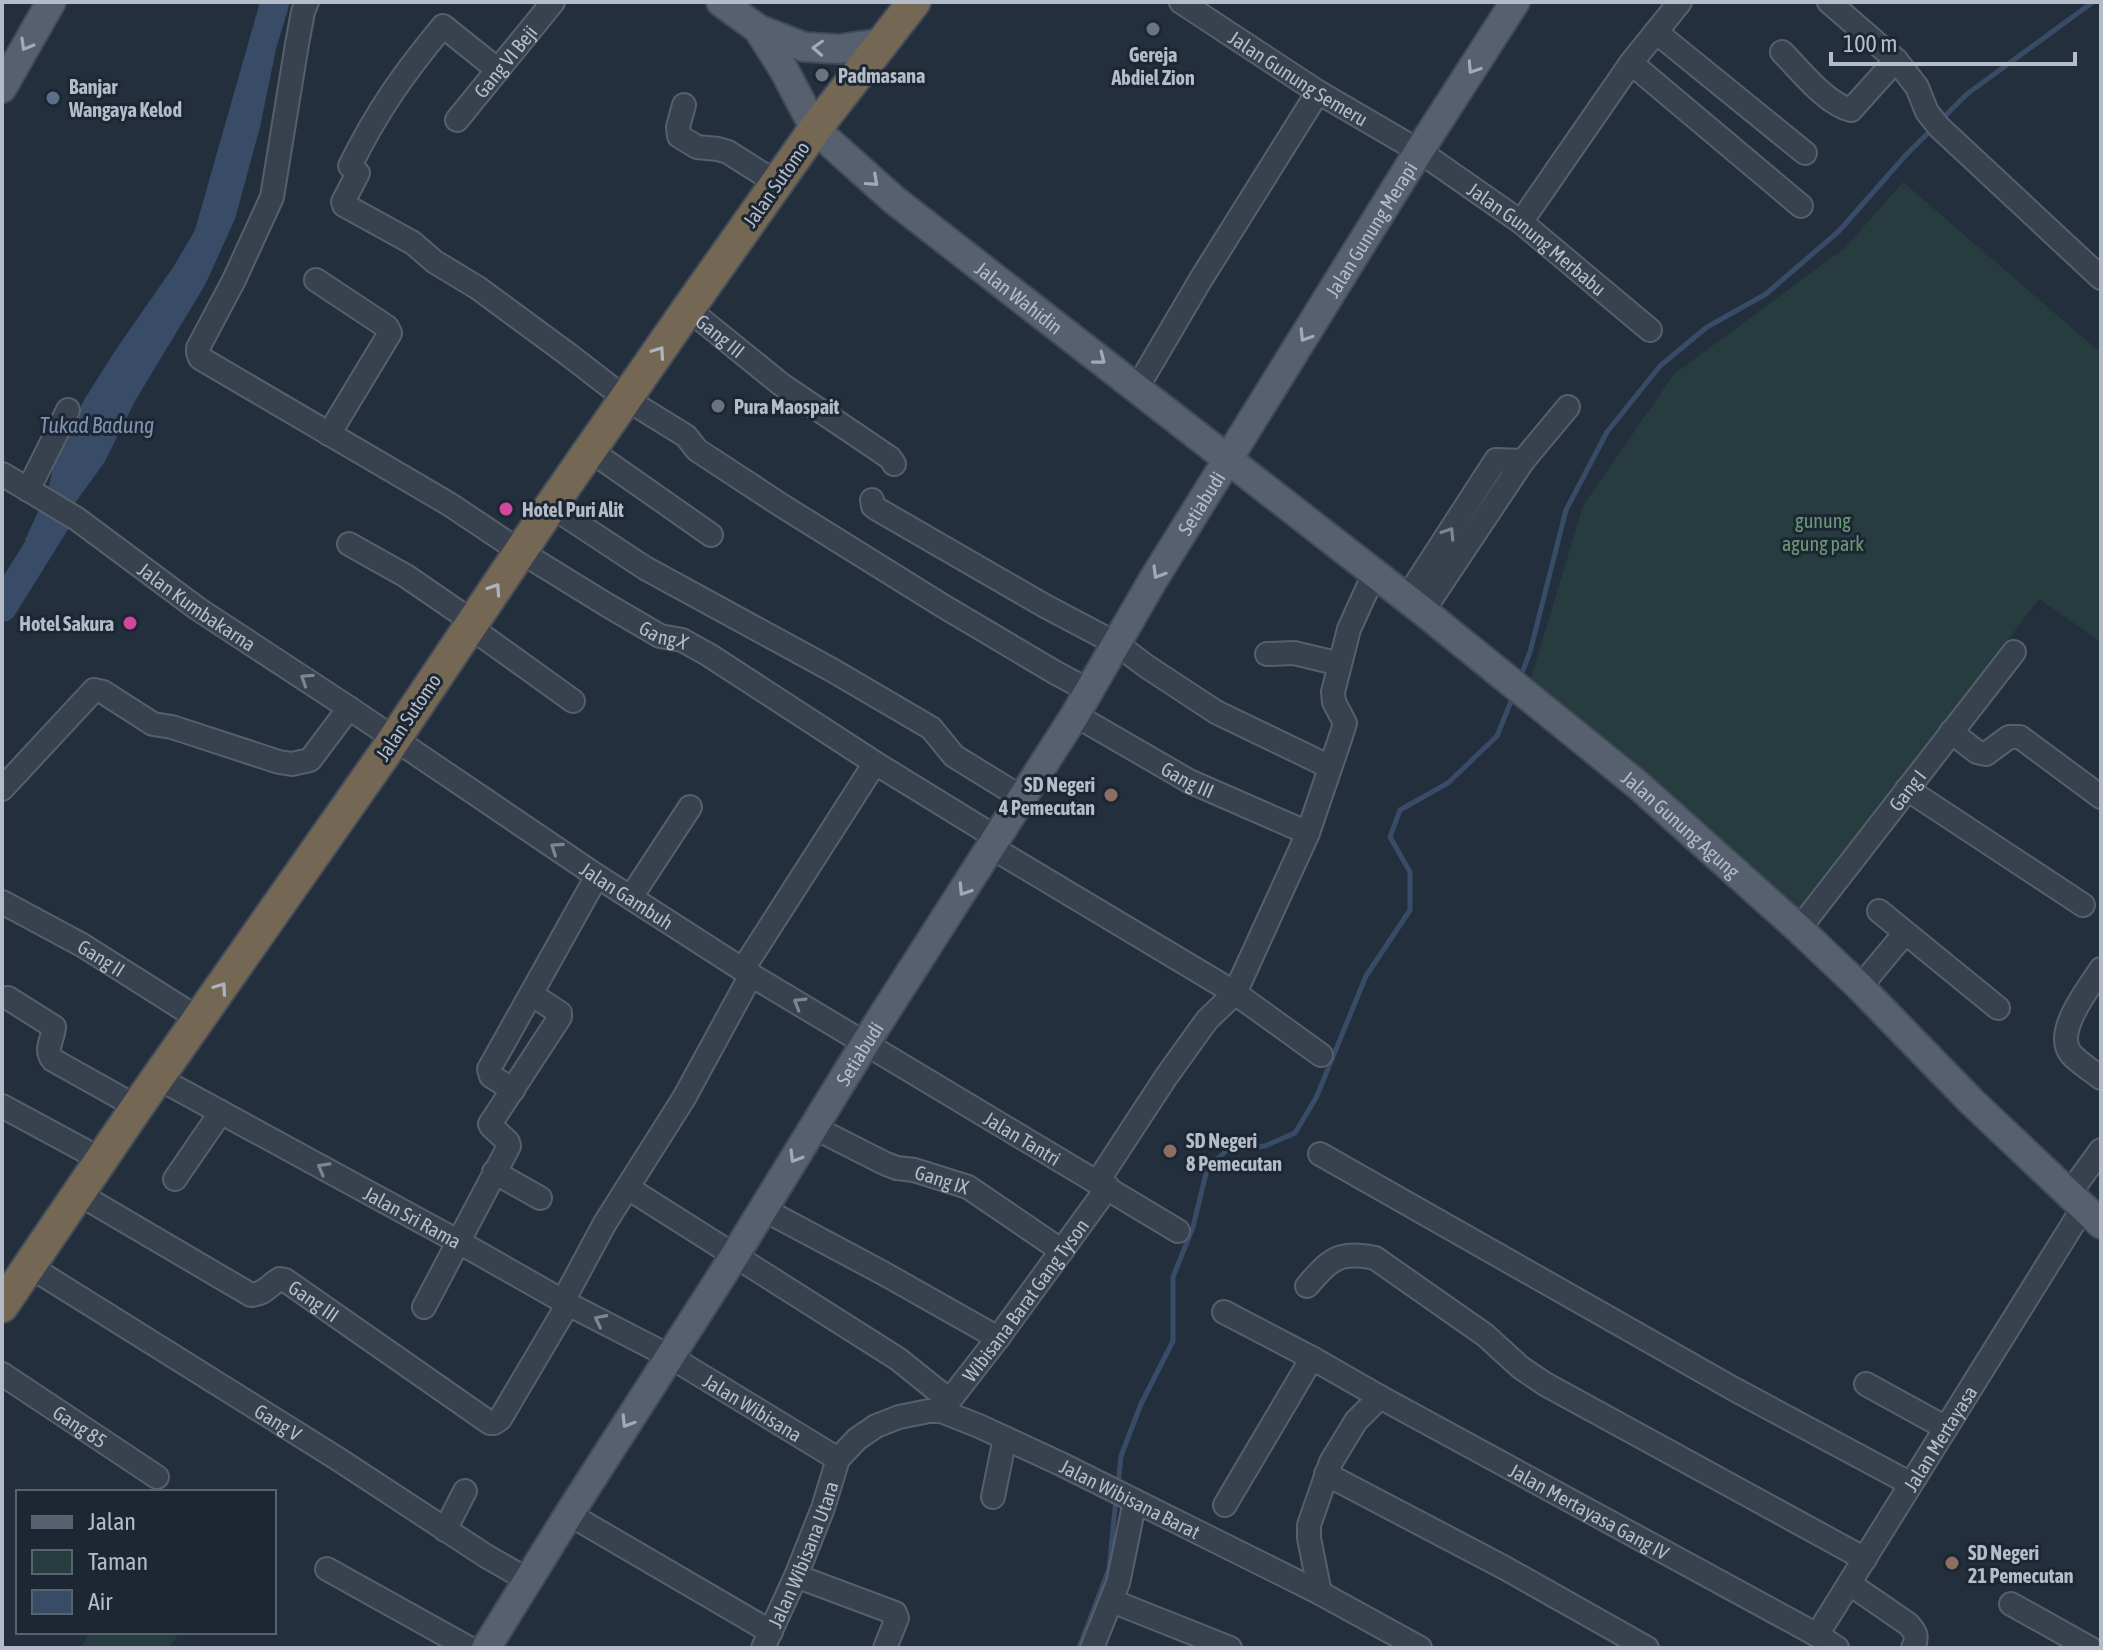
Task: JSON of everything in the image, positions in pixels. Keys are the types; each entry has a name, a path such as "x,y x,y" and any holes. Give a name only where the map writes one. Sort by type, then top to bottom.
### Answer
{"highway":[{"name":"Jalan Sutomo","path":"2,1306 688,309 815,129 914,2"}],"main road":[{"path":"2,88 51,2"},
{"path":"721,2 758,29 804,47 839,49 881,43"},
{"name":"Jalan Gunung Merapi","path":"1229,459 1515,2"},
{"path":"758,29 815,129"},
{"name":"Jalan Wahidin","path":"815,129 924,225 1229,459"},
{"name":"Jalan Gunung Agung","path":"1229,459 1638,785 1799,929 1961,1092 2084,1209"},
{"name":"Setiabudi","path":"486,1648 994,843 1229,459"}],"street":[{"name":"Gang X","path":"307,2 297,44 272,197 234,280 198,348 203,361 449,504 521,552 660,636 682,640 709,655 994,843 1235,993 1321,1055"},
{"name":"Gang VI Beji","path":"457,120 553,2"},
{"name":"Jalan Gunung Semeru","path":"1181,2 1318,92 1419,151"},
{"path":"1521,222 1631,63 1680,2"},
{"path":"1829,2 1896,60 1917,87 1933,119 2101,278"},
{"name":"Gang III","path":"498,70 443,26 407,70 368,130 350,166 358,173 343,204 413,243 435,262 468,281 626,399 686,436 697,450 943,606 1056,673 1082,702 1189,781 1308,833"},
{"path":"1656,32 1805,153"},
{"path":"1782,52 1830,99 1851,110 1896,60"},
{"path":"1631,63 1801,206"},
{"path":"1137,388 1318,92"},
{"path":"684,105 678,127 679,136 697,147 728,152 777,183"},
{"name":"Jalan Gunung Merbabu","path":"1419,151 1521,222 1650,330"},
{"path":"316,280 387,327 390,333 329,434"},
{"name":"Gang III","path":"688,309 782,385 890,458 894,464"},
{"path":"1414,605 1496,460 1523,461 1568,407"},
{"path":"34,494 68,410"},
{"path":"591,451 711,535"},
{"name":"Jalan Kumbakarna","path":"2,474 77,519 198,609 394,739"},
{"path":"872,500 873,506 956,557 1117,644 1216,712 1330,767"},
{"path":"551,506 645,568 931,728 954,756 1022,798"},
{"path":"349,544 406,576 573,701"},
{"path":"1235,993 1308,833 1345,723 1334,702 1333,692 1349,629 1374,574"},
{"name":"Gang I","path":"1799,929 2014,652"},
{"path":"1267,654 1294,653 1340,664"},
{"path":"2,789 94,690 103,692 156,725 172,727 292,764 310,760 349,708"},
{"path":"1951,732 1977,752 1986,754 2009,737 2020,737 2101,797"},
{"name":"Jalan Gambuh","path":"394,739 597,876 747,972 866,1042"},
{"path":"566,1302 605,1223 684,1098 747,972 875,763"},
{"path":"1907,789 2083,905"},
{"path":"631,897 690,807"},
{"path":"513,1090 491,1076 489,1069 597,876"},
{"name":"Gang II","path":"2,902 82,945 199,1019"},
{"path":"1879,911 1998,1008"},
{"path":"1860,987 1905,933"},
{"path":"2101,969 2074,1011 2067,1028 2066,1045 2072,1054 2101,1078"},
{"name":"Wibisana Barat Gang Tyson","path":"945,1406 1062,1251 1166,1077 1207,1020 1235,993"},
{"path":"424,1307 509,1144 490,1124 560,1017 560,1013 531,994"},
{"path":"8,998 54,1027 48,1049 53,1060 137,1107"},
{"name":"Jalan Tantri","path":"866,1042 1178,1231"},
{"name":"Jalan Sri Rama","path":"158,1078 669,1356"},
{"path":"2,1106 102,1160"},
{"path":"175,1179 221,1112"},
{"name":"Gang IX","path":"813,1127 886,1164 968,1187 1062,1251"},
{"name":"Jalan Mertayasa","path":"1850,1584 2084,1209 2101,1150"},
{"path":"1320,1154 1732,1388 1911,1484"},
{"path":"494,1172 540,1198"},
{"path":"628,1188 898,1359 945,1406"},
{"name":"Gang III","path":"79,1194 251,1295 257,1295 280,1279 285,1280 490,1423 500,1419 566,1302"},
{"path":"763,1209 998,1338"},
{"path":"1307,1286 1324,1267 1338,1258 1356,1253 1375,1258 1485,1335 1520,1367 1545,1384 1865,1559"},
{"name":"Gang V","path":"29,1266 528,1580"},
{"name":"Jalan Mertayasa Gang IV","path":"1224,1312 1837,1648"},
{"name":"Jalan Wibisana","path":"669,1356 838,1459"},
{"path":"1225,1505 1312,1358"},
{"name":"Gang 85","path":"2,1374 157,1477"},
{"path":"1866,1384 1946,1428"},
{"path":"1320,1593 1309,1525 1326,1474 1356,1421 1380,1397"},
{"path":"838,1459 857,1439 876,1426 945,1406"},
{"name":"Jalan Wibisana Barat","path":"945,1406 1320,1593 1420,1648"},
{"path":"993,1497 1005,1438"},
{"name":"Jalan Wibisana Utara","path":"767,1640 823,1508 838,1459"},
{"path":"1326,1474 1505,1568 1647,1648"},
{"path":"445,1530 465,1491"},
{"path":"1092,1648 1123,1566 1123,1495"},
{"path":"569,1514 767,1640"},
{"path":"327,1569 469,1648"},
{"path":"796,1576 895,1613 897,1618 885,1648"},
{"path":"1817,1635 1850,1584 1915,1631 1917,1638 1913,1648"},
{"path":"1112,1601 1230,1648"},
{"path":"2011,1604 2090,1648"}],"green space":[{"name":"gunung agung park","path":"1903,182 2101,353 2101,642 2039,599 1800,913 1530,681 1583,506 1674,374 1845,248"},
{"path":"89,1634 179,1634 170,1646 172,1648 85,1648 82,1645"}],"water":[{"name":"Tukad Badung","path":"260,2 290,2 235,219 205,285 135,401 104,463 72,507 45,555 25,540 48,490 54,464 84,400 195,230"}],"waterway":[{"path":"1942,119 1967,94 2093,2"},
{"path":"1520,678 1530,652 1566,510 1607,432 1660,366 1707,327 1766,294 1839,231 1932,129"},
{"name":"Tukad Badung","path":"2,607 60,514"},
{"path":"1118,1485 1121,1456 1141,1404 1173,1341 1173,1277 1193,1227 1207,1169 1227,1150 1265,1146 1295,1133 1316,1098 1366,976 1410,910 1410,872 1390,837 1400,810 1448,783 1497,736 1514,694"},
{"path":"1079,1648 1109,1569 1116,1499"}],"place":[{"name":"Gereja Abdiel Zion","path":"1153,29"},
{"name":"Padmasana","path":"822,75"},
{"name":"Banjar Wangaya Kelod","path":"53,98"},
{"name":"Pura Maospait","path":"718,406"},
{"name":"Hotel Puri Alit","path":"506,509"},
{"name":"Hotel Sakura","path":"130,623"},
{"name":"SD Negeri 4 Pemecutan","path":"1111,795"},
{"name":"SD Negeri 8 Pemecutan","path":"1170,1151"},
{"name":"SD Negeri 21 Pemecutan","path":"1952,1563"}]}
